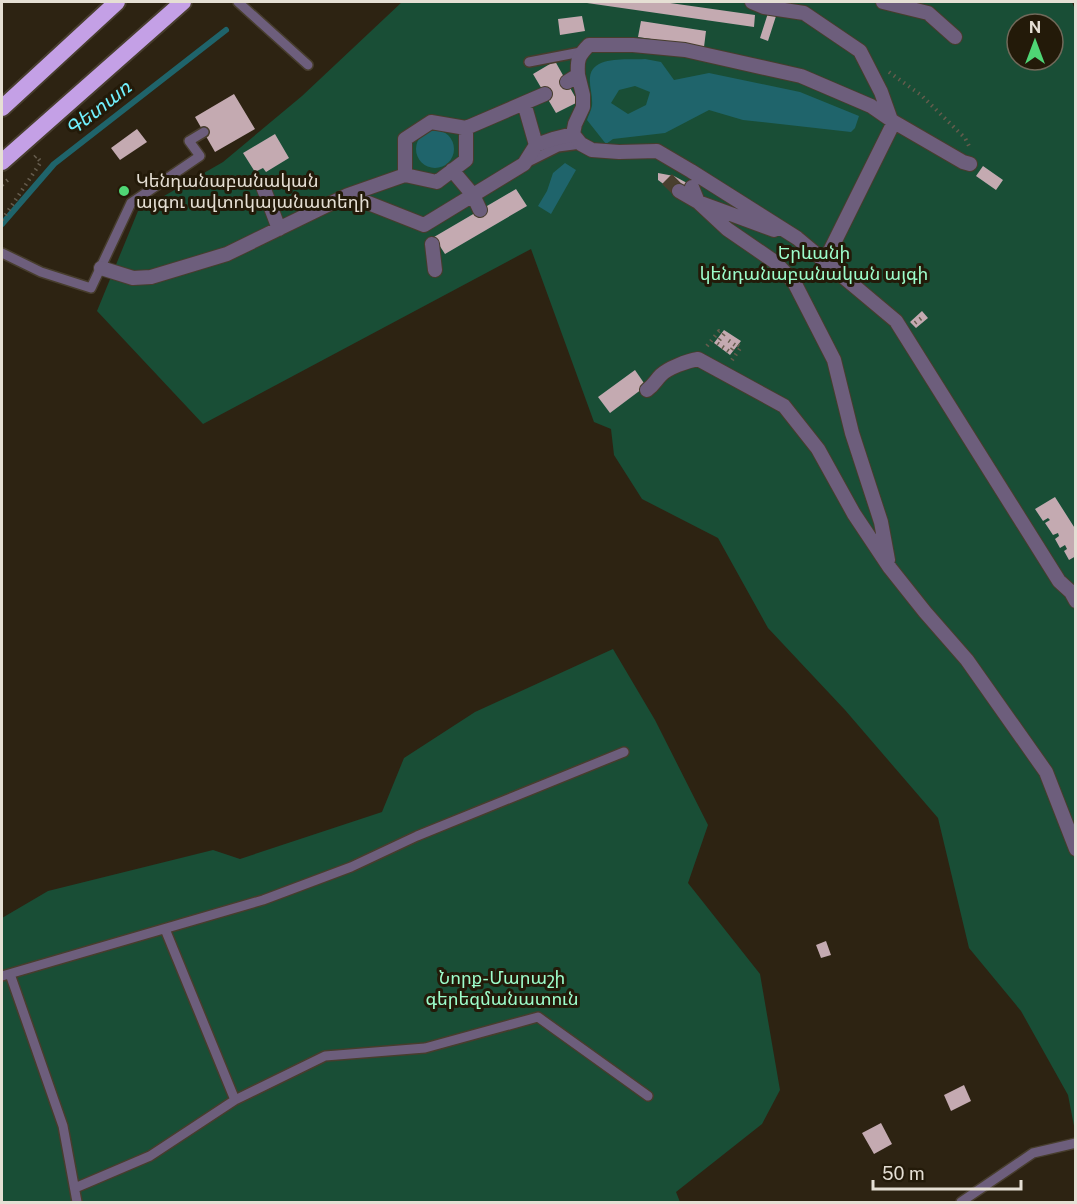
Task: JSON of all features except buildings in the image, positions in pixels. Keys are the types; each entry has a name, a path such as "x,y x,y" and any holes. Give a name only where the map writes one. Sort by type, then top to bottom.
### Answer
{"highway":[{"path":"2,108 117,2"},
{"path":"2,162 183,2"}],"street":[{"path":"752,2 764,7 805,7 860,51 893,121 825,261"},
{"path":"883,2 928,7 955,36"},
{"path":"577,139 575,124 583,107 583,95 573,78 581,52 589,45 633,45 685,50 801,76 871,106 893,121 970,164"},
{"path":"405,175 405,139 431,122 466,128 545,94"},
{"path":"524,103 541,144"},
{"path":"101,268 133,278 151,277 227,254 348,195 405,175 437,182 466,160 466,128"},
{"path":"424,225 524,164 541,144 577,139 592,150 605,152 657,151 796,238 896,321 1059,581 1074,594"},
{"path":"452,170 473,195 480,210"},
{"path":"262,184 279,229"},
{"path":"686,189 727,229 775,262 794,282 834,360 852,433 881,522 890,568"},
{"path":"348,195 424,225 435,243 435,270"},
{"path":"698,202 796,238"},
{"path":"647,390 662,374 688,360 698,359 784,406 818,448 854,514 890,568 967,660 1046,772 1076,849"}],"lane":[{"path":"242,3 308,65"},
{"path":"529,62 581,52"},
{"path":"2,253 41,272 91,288 131,203 200,156 189,141 204,132"},
{"path":"524,164 577,139"},
{"path":"77,1203 63,1126 6,975 263,900 351,867 428,832 624,752"},
{"path":"165,929 236,1100"},
{"path":"75,1188 150,1156 236,1100 325,1056 425,1048 538,1017 648,1096"},
{"path":"961,1203 1033,1153 1076,1143"}],"path":[{"path":"886,70 921,95 965,138 975,156 974,162 970,164"},
{"path":"2,220 41,162 36,156 27,164"},
{"path":"2,185 10,178"},
{"path":"913,325 924,316"},
{"path":"698,359 719,331 724,335 735,345 730,352 717,343 724,335"}],"green space":[{"name":"Երևանի կենդանաբանական այգի","path":"402,2 1072,2 1076,12 1075,1131 1068,1095 1021,1011 969,948 938,818 845,710 768,628 718,538 642,499 614,455 611,429 594,422 531,249 203,424 97,311 138,211 223,162 302,96"},
{"name":"Նորք-Մարաշի գերեզմանատուն","path":"613,649 655,720 708,825 688,883 760,974 780,1090 762,1124 676,1192 680,1202 2,1202 2,918 48,891 213,850 240,859 382,812 404,758 475,712"}],"water":[{"path":"645,59 661,62 674,80 709,73 800,92 859,116 851,132 743,120 709,110 665,133 613,139 606,144 587,120 592,106 590,77 592,70 597,65 612,60","holes":["635,86 650,92 646,105 628,114 611,103 619,90"]},
{"path":"435,130 448,136 454,149 448,162 435,168 422,162 416,149 422,136"},
{"path":"565,163 576,170 551,214 538,206 547,191 553,173"}],"waterway":[{"name":"Գետառ","path":"2,224 54,164 226,30"}],"tunnel":[{"path":"667,179 679,191"}],"place":[{"name":"Կենդանաբանական այգու ավտոկայանատեղի","path":"124,191"}]}
